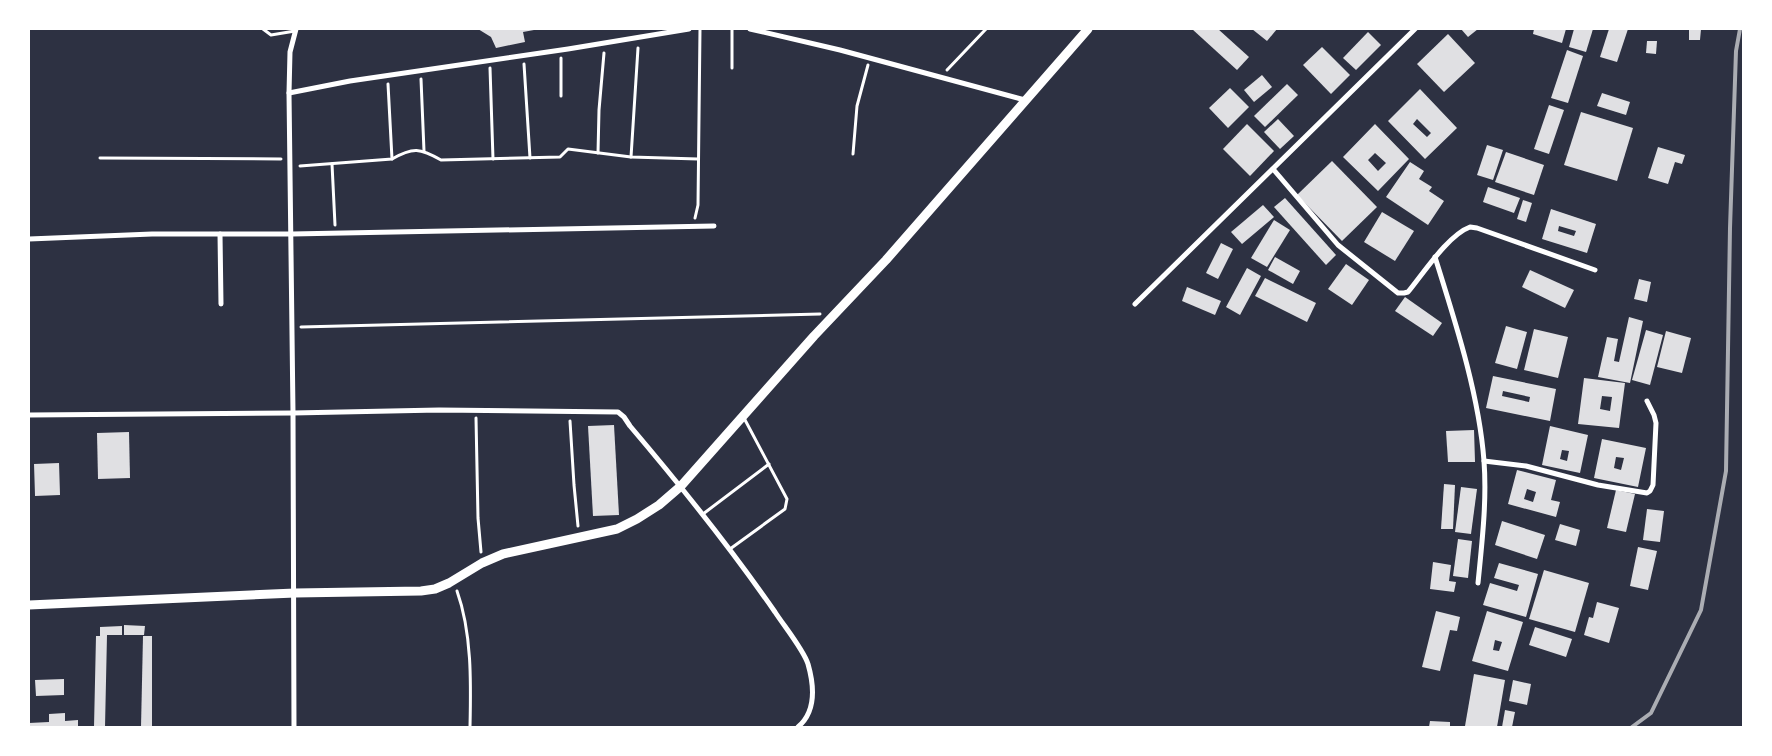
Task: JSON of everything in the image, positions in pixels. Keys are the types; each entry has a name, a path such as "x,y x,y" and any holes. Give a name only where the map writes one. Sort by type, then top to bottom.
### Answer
{"street":[{"path":"289,93 689,29"},
{"path":"750,29 778,34 1025,100"},
{"path":"29,605 295,593 421,591 436,589 453,581 482,562 503,554 617,529 637,519 659,505 681,486 835,313 886,260 1088,29"},
{"path":"1135,304 1415,29"},
{"path":"294,727 294,413 289,93 290,52 295,30"},
{"path":"1273,169 1338,245 1398,293 1404,294 1408,292 1435,257 1455,237 1470,227 1595,270"},
{"path":"29,239 152,234 292,234 714,226"},
{"path":"220,234 221,304"},
{"path":"1435,257 1458,332 1477,412 1484,461 1484,527 1478,583"},
{"path":"1484,461 1526,466 1598,485 1646,493 1652,488 1653,484 1656,431 1654,415 1647,401"},
{"path":"29,415 476,410 618,412 703,514 767,600 807,662 813,689 812,705 804,722 798,727"}],"lane":[{"path":"263,29 271,35 295,30"},
{"path":"730,550 785,509 786,499 743,416"},
{"path":"703,514 769,464"}],"path":[{"path":"694,226 698,205 700,29"},
{"path":"732,29 732,68"},
{"path":"941,77 986,29"},
{"path":"631,157 638,37"},
{"path":"598,153 605,43"},
{"path":"561,50 561,96"},
{"path":"524,56 530,158"},
{"path":"853,154 857,106 870,58"},
{"path":"490,60 493,159"},
{"path":"420,71 424,151"},
{"path":"387,76 392,159"},
{"path":"290,167 392,159 405,152 424,151 440,160 560,157 568,149 631,157 698,159"},
{"path":"100,158 289,159"},
{"path":"332,164 335,233"},
{"path":"293,327 835,313"},
{"path":"476,410 478,518 482,562"},
{"path":"570,411 579,537"},
{"path":"453,581 464,610 469,662 470,727"}],"building":[{"path":"478,29 534,30 523,32 525,42 496,48 491,37"},
{"path":"1192,29 1218,29 1249,57 1237,70"},
{"path":"1252,29 1277,29 1267,41"},
{"path":"1461,29 1478,29 1468,37"},
{"path":"1534,29 1566,29 1562,43 1533,34"},
{"path":"1574,29 1593,29 1586,52 1569,47"},
{"path":"1609,29 1628,29 1617,62 1600,57"},
{"path":"1689,29 1701,29 1700,40 1689,40"},
{"path":"1368,32 1381,45 1356,70 1343,58"},
{"path":"1448,34 1475,63 1444,92 1417,64"},
{"path":"1647,41 1657,41 1656,54 1646,53"},
{"path":"1322,47 1350,75 1331,94 1303,65"},
{"path":"1567,50 1583,56 1568,103 1551,98"},
{"path":"1262,75 1272,87 1254,102 1244,90"},
{"path":"1287,84 1298,95 1265,127 1254,116"},
{"path":"1230,88 1249,107 1228,128 1209,108"},
{"path":"1420,89 1457,128 1425,159 1388,121","holes":["1417,119 1431,133 1427,137 1413,124"]},
{"path":"1602,93 1630,102 1626,115 1597,106"},
{"path":"1549,105 1564,110 1549,154 1534,149"},
{"path":"1581,112 1633,128 1617,181 1564,165"},
{"path":"1278,119 1294,136 1280,149 1264,132"},
{"path":"1247,124 1274,151 1250,176 1223,149"},
{"path":"1375,124 1409,159 1378,191 1343,157","holes":["1375,153 1386,163 1378,171 1368,160"]},
{"path":"1487,145 1503,150 1493,180 1477,175"},
{"path":"1658,147 1685,155 1682,164 1675,162 1668,184 1648,178"},
{"path":"1506,152 1544,165 1534,195 1495,182"},
{"path":"1332,161 1377,207 1342,241 1297,195"},
{"path":"1410,162 1424,171 1419,179 1432,187 1429,191 1444,201 1428,225 1386,197"},
{"path":"1488,187 1520,198 1514,213 1483,202"},
{"path":"1285,198 1336,255 1326,265 1274,207"},
{"path":"1523,200 1532,203 1526,222 1517,219"},
{"path":"1263,205 1274,217 1242,244 1231,232"},
{"path":"1551,209 1596,224 1587,253 1542,239","holes":["1559,226 1576,231 1574,236 1558,231"]},
{"path":"1382,212 1414,231 1395,261 1364,242"},
{"path":"1274,220 1290,230 1267,267 1251,258"},
{"path":"1221,243 1233,249 1218,279 1206,273"},
{"path":"1275,257 1300,271 1293,284 1268,270"},
{"path":"1346,264 1369,280 1352,305 1328,289"},
{"path":"1247,268 1261,276 1240,315 1226,307"},
{"path":"1530,270 1574,290 1565,308 1522,287"},
{"path":"1265,278 1316,303 1307,322 1255,296"},
{"path":"1639,279 1651,282 1647,302 1634,299"},
{"path":"1187,287 1221,301 1215,315 1182,301"},
{"path":"1405,297 1442,323 1433,336 1395,311"},
{"path":"1629,317 1643,321 1630,383 1598,377 1607,337 1618,339 1614,361 1619,362"},
{"path":"1506,326 1527,332 1517,369 1495,363"},
{"path":"1534,329 1568,337 1558,378 1524,370"},
{"path":"1646,330 1663,335 1650,385 1632,380"},
{"path":"1666,331 1691,338 1682,373 1657,367"},
{"path":"1493,376 1556,389 1550,421 1486,408","holes":["1503,391 1530,397 1529,402 1502,396"]},
{"path":"1584,378 1625,383 1619,428 1578,424","holes":["1602,396 1612,397 1610,411 1600,409"]},
{"path":"614,425 619,515 593,516 588,426"},
{"path":"1550,426 1588,435 1580,473 1542,465","holes":["1562,450 1569,451 1567,461 1560,459"]},
{"path":"1474,430 1475,462 1448,462 1446,431"},
{"path":"129,432 130,478 98,479 97,433"},
{"path":"1602,439 1646,448 1638,487 1594,478","holes":["1616,457 1624,458 1621,470 1614,468"]},
{"path":"59,463 60,495 35,496 34,464"},
{"path":"1517,470 1556,480 1551,500 1560,502 1556,517 1508,504","holes":["1527,489 1536,492 1533,502 1524,499"]},
{"path":"1444,484 1455,485 1453,529 1441,529"},
{"path":"1461,487 1477,489 1471,534 1455,532"},
{"path":"1616,490 1635,494 1626,532 1607,528"},
{"path":"1647,509 1664,511 1660,542 1643,540"},
{"path":"1502,521 1545,535 1537,559 1495,545"},
{"path":"1560,524 1580,530 1576,546 1555,540"},
{"path":"1458,539 1472,541 1468,578 1453,576"},
{"path":"1638,547 1657,551 1648,590 1630,586"},
{"path":"1433,562 1451,565 1449,581 1456,582 1454,592 1430,589"},
{"path":"1499,563 1538,574 1526,617 1483,605 1490,583 1517,591 1519,585 1494,578"},
{"path":"1544,570 1589,583 1575,632 1529,619"},
{"path":"1597,602 1619,608 1609,643 1584,635 1589,617 1593,618"},
{"path":"1436,611 1460,617 1457,631 1450,630 1440,671 1422,667"},
{"path":"1487,611 1523,622 1508,671 1472,661","holes":["1495,640 1502,642 1499,651 1493,650"]},
{"path":"124,625 145,626 144,635 124,635"},
{"path":"122,626 122,635 107,635 105,727 94,727 96,636 100,636 100,627"},
{"path":"1535,627 1572,639 1566,657 1529,645"},
{"path":"143,636 152,636 152,727 141,727"},
{"path":"1474,674 1505,680 1497,727 1465,726"},
{"path":"64,679 64,695 36,696 35,680"},
{"path":"1513,680 1531,684 1527,705 1509,701"},
{"path":"1505,710 1515,712 1512,727 1502,727"},
{"path":"65,713 65,721 78,720 78,727 29,727 29,723 49,722 49,714"},
{"path":"1430,721 1450,722 1450,727 1429,727"}],"railway":[{"path":"1632,727 1651,713 1701,610 1726,471 1730,228 1736,51 1740,29"}]}
